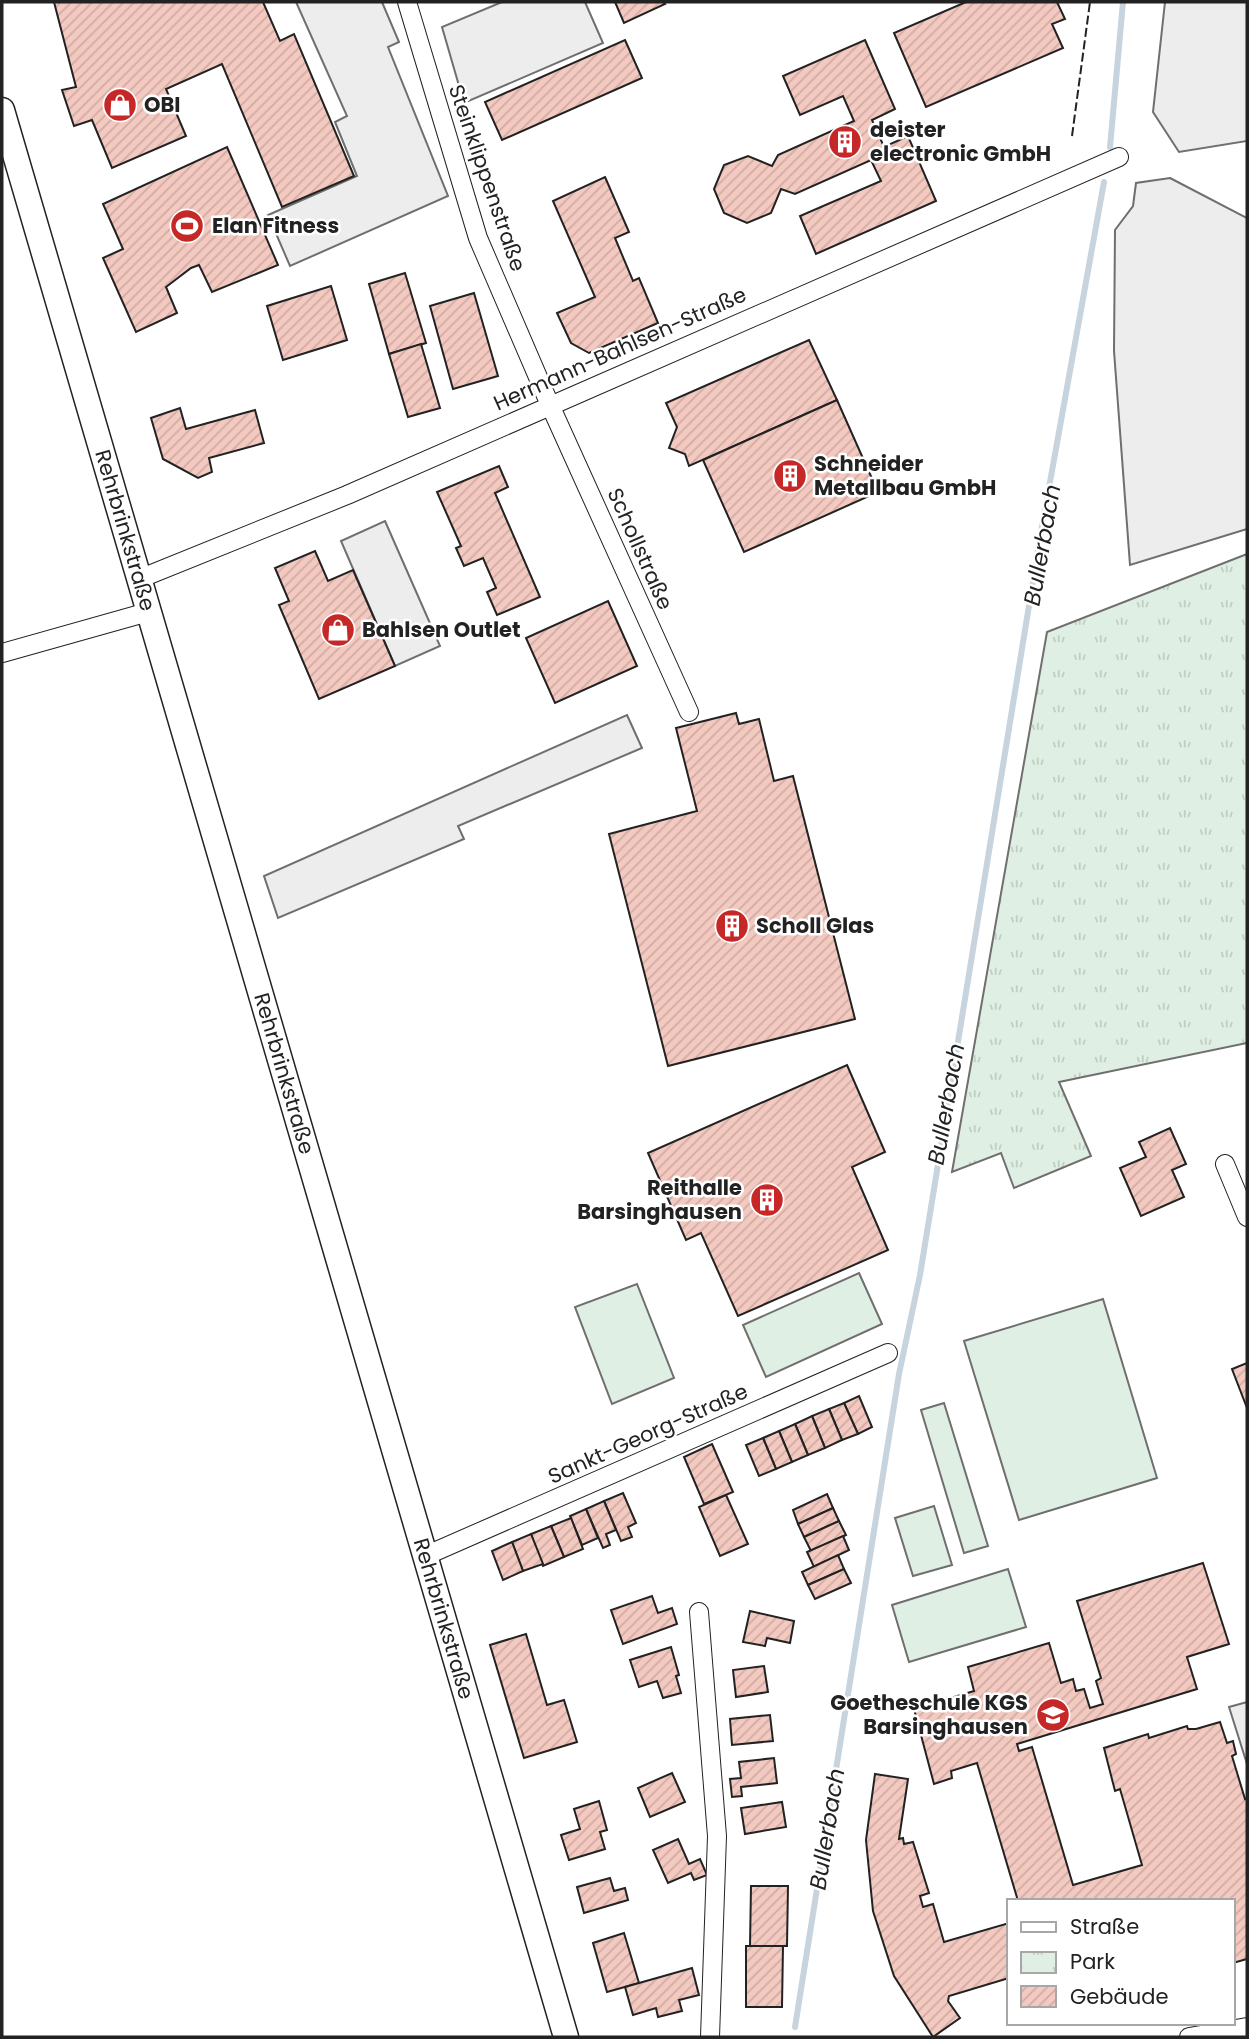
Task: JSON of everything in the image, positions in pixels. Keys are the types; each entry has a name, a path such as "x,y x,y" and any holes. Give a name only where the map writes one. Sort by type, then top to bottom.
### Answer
{"main road":[{"name":"Rehrbrinkstraße","path":"2,110 566,2037"}],"street":[{"name":"Steinklippenstraße","path":"407,2 478,238 550,405"},
{"name":"Hermann-Bahlsen-Straße","path":"139,579 358,490 1119,157"},
{"name":"Schollstraße","path":"550,405 689,712"},
{"path":"2,653 148,612"},
{"path":"1226,1164 1247,1216"},
{"name":"Sankt-Georg-Straße","path":"425,1556 888,1353"},
{"path":"699,1612 717,1836 710,2037"},
{"path":"1189,2037 1247,2027"}],"green space":[{"path":"1247,554 1247,1043 1059,1082 1091,1156 1014,1188 1001,1153 952,1172 1047,632"},
{"path":"859,1273 882,1324 766,1377 743,1325"},
{"path":"637,1284 674,1378 612,1404 575,1307"},
{"path":"1103,1299 1157,1478 1019,1520 964,1341"},
{"path":"944,1403 988,1546 964,1553 921,1410"},
{"path":"934,1506 952,1565 913,1576 895,1518"},
{"path":"1008,1569 1026,1627 909,1662 892,1605"}],"shaded area":[{"path":"296,2 382,2 399,42 388,47 448,196 290,266 268,215 357,176 335,122 347,116"},
{"path":"502,2 585,2 603,43 464,103 442,27"},
{"path":"1165,2 1247,2 1247,141 1179,152 1153,112"},
{"path":"1170,178 1247,218 1247,529 1130,565 1114,351 1115,230 1133,206 1136,183"},
{"path":"385,521 440,646 395,666 341,541"},
{"path":"627,715 642,748 458,826 464,839 278,918 264,876"},
{"path":"1247,1702 1247,1764 1229,1707"}],"building":[{"name":"OBI","path":"54,2 263,2 280,41 294,34 354,176 282,207 222,64 166,89 186,136 112,168 92,120 74,126 62,90 76,87"},
{"path":"615,2 663,2 665,4 624,23"},
{"path":"966,2 1057,2 1065,19 1052,24 1063,48 926,107 894,33"},
{"path":"625,40 642,78 502,140 485,102"},
{"name":"deister electronic GmbH","path":"865,40 895,109 872,120 884,147 908,136 936,201 816,254 800,216 881,181 871,160 795,194 781,189 771,213 747,223 724,213 714,189 724,165 748,156 772,166 778,155 854,121 843,96 800,115 783,76"},
{"name":"Elan Fitness","path":"227,147 278,265 212,292 199,265 191,268 166,287 177,313 136,332 103,258 123,249 103,204"},
{"path":"605,177 629,232 615,238 633,281 639,278 658,323 589,353 571,343 557,313 595,297 553,201"},
{"path":"405,273 426,343 389,354 369,284"},
{"path":"331,286 347,340 283,360 267,306"},
{"path":"474,293 498,376 453,389 430,306"},
{"name":"Schneider Metallbau GmbH","path":"809,340 837,400 689,466 685,454 669,448 677,427 666,403"},
{"path":"421,344 440,408 408,417 389,354"},
{"name":"Schneider Metallbau GmbH","path":"837,400 878,492 744,552 703,460"},
{"path":"180,408 186,429 255,410 264,443 209,458 212,472 198,478 163,459 151,418"},
{"path":"499,466 508,487 495,493 540,597 497,615 487,592 496,588 483,558 464,566 456,548 461,546 437,492"},
{"path":"315,551 328,581 353,570 395,666 319,699 279,605 289,601 275,568"},
{"path":"608,601 637,666 555,703 526,638"},
{"name":"Scholl Glas","path":"736,713 739,724 759,719 774,781 793,776 855,1019 668,1066 609,834 697,811 676,728"},
{"name":"Reithalle Barsinghausen","path":"847,1065 885,1152 852,1167 888,1250 738,1316 701,1233 686,1240 648,1153"},
{"path":"1170,1128 1186,1164 1172,1170 1184,1197 1141,1216 1120,1168 1146,1157 1139,1142"},
{"path":"1247,1363 1247,1408 1232,1369"},
{"path":"859,1396 872,1427 858,1434 844,1403"},
{"path":"844,1403 858,1434 842,1440 829,1409"},
{"path":"829,1409 842,1440 825,1448 812,1416"},
{"path":"812,1416 825,1448 808,1455 795,1424"},
{"path":"795,1424 808,1455 792,1462 779,1431"},
{"path":"779,1431 792,1462 776,1469 763,1438"},
{"path":"763,1438 776,1469 759,1476 746,1445"},
{"path":"712,1444 733,1492 704,1504 684,1457"},
{"path":"623,1493 636,1523 628,1527 632,1537 621,1541 604,1501"},
{"path":"827,1494 833,1508 798,1524 793,1510"},
{"path":"726,1495 748,1544 720,1556 699,1507"},
{"path":"604,1501 616,1530 606,1534 610,1545 603,1548 586,1509"},
{"path":"833,1508 839,1521 804,1537 798,1524"},
{"path":"586,1509 598,1538 582,1545 570,1516"},
{"path":"571,1518 583,1549 564,1557 551,1526"},
{"path":"839,1521 846,1535 811,1551 804,1537"},
{"path":"551,1526 564,1557 543,1566 531,1534"},
{"path":"531,1534 543,1564 523,1571 512,1542"},
{"path":"843,1536 849,1550 814,1567 807,1552"},
{"path":"512,1542 523,1571 503,1580 492,1551"},
{"path":"838,1555 844,1569 808,1585 802,1572"},
{"path":"1203,1563 1229,1644 1187,1657 1197,1689 1017,1744 1019,1751 1032,1747 1073,1885 1142,1865 1120,1789 1115,1791 1104,1748 1148,1734 1149,1738 1187,1726 1188,1729 1196,1729 1220,1722 1227,1743 1233,1741 1236,1754 1232,1756 1245,1799 1247,1798 1247,1959 1235,1962 1235,1899 1017,1899 977,1763 951,1771 952,1778 934,1784 914,1709 974,1691 968,1667 1049,1643 1061,1683 1073,1679 1076,1691 1084,1689 1090,1708 1103,1704 1096,1681 1101,1678 1077,1601"},
{"path":"844,1569 851,1583 815,1599 808,1585"},
{"path":"652,1596 658,1613 672,1608 677,1624 623,1644 611,1610"},
{"path":"750,1611 794,1621 790,1643 767,1638 765,1646 743,1642"},
{"path":"526,1634 547,1705 564,1700 577,1742 524,1758 490,1645"},
{"path":"671,1647 681,1693 663,1698 657,1681 639,1687 630,1660"},
{"path":"764,1666 768,1692 736,1697 733,1670"},
{"path":"770,1715 773,1741 732,1745 730,1719"},
{"path":"774,1758 777,1783 741,1787 742,1796 732,1797 730,1779 741,1778 739,1762"},
{"path":"672,1773 685,1802 650,1817 638,1788"},
{"path":"875,1774 908,1779 899,1839 903,1838 904,1844 913,1842 929,1893 920,1896 923,1907 933,1904 944,1942 1007,1924 1007,1979 949,1996 948,2001 960,2018 933,2037 894,1976 873,1911 866,1840"},
{"path":"599,1801 607,1830 600,1832 605,1849 569,1860 561,1835 580,1829 574,1809"},
{"path":"782,1802 786,1827 745,1834 741,1808"},
{"path":"678,1839 689,1864 700,1859 707,1875 694,1880 691,1873 668,1883 653,1850"},
{"path":"610,1878 614,1891 625,1888 628,1900 584,1913 577,1887"},
{"path":"751,1886 788,1886 787,1946 750,1946"},
{"path":"624,1933 639,1983 607,1992 593,1943"},
{"path":"746,1946 783,1946 782,2007 746,2007"},
{"path":"692,1968 699,1995 679,2000 682,2011 658,2017 656,2008 633,2015 625,1987"}],"waterway":[{"name":"Bullerbach","path":"1110,147 1123,2"},
{"name":"Bullerbach","path":"795,2027 899,1374 920,1275 1041,532 1104,182"}],"fence":[{"path":"1072,136 1090,2"}],"place":[{"name":"OBI","path":"120,105"},
{"name":"deister electronic GmbH","path":"845,142"},
{"name":"Elan Fitness","path":"187,226"},
{"name":"Schneider Metallbau GmbH","path":"790,476"},
{"name":"Bahlsen Outlet","path":"338,630"},
{"name":"Scholl Glas","path":"732,926"},
{"name":"Reithalle Barsinghausen","path":"767,1200"},
{"name":"Goetheschule KGS Barsinghausen","path":"1053,1715"}]}
